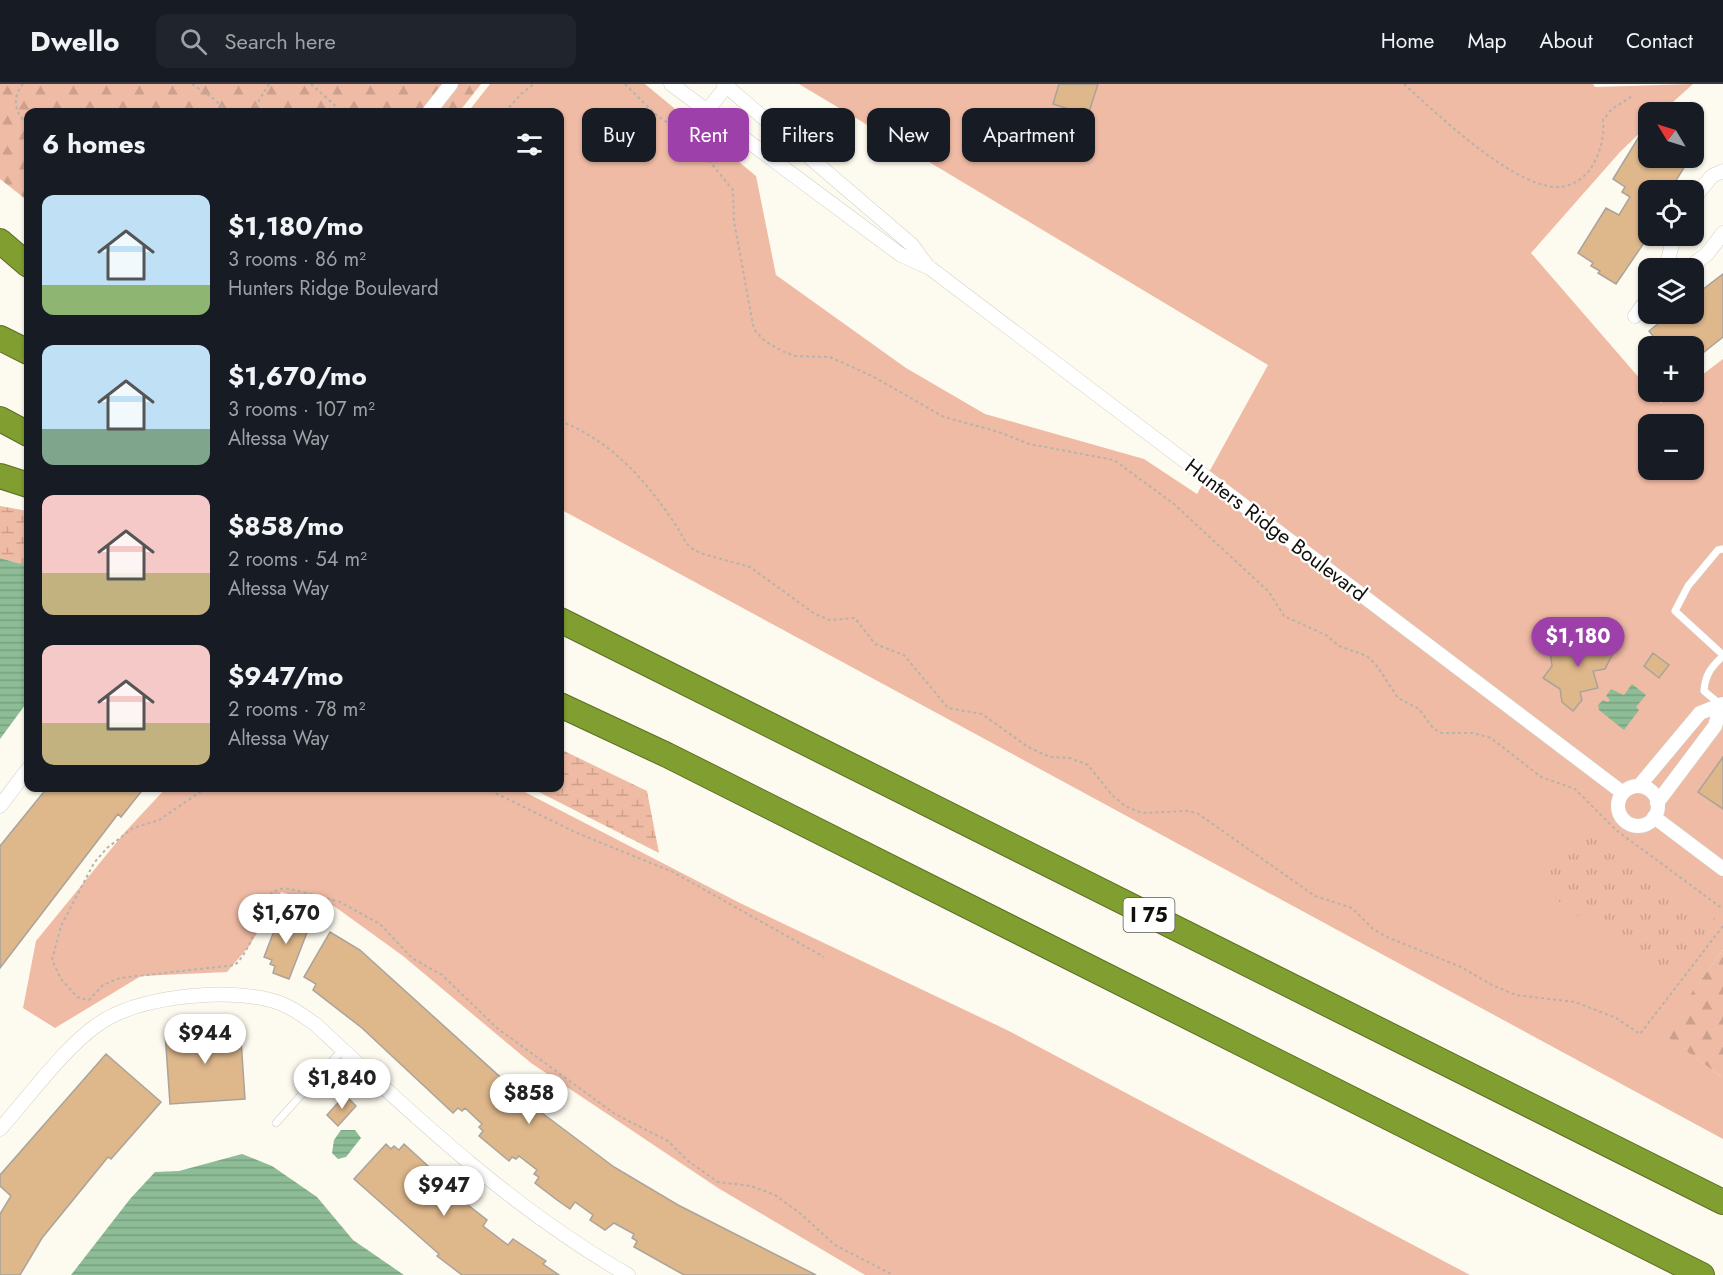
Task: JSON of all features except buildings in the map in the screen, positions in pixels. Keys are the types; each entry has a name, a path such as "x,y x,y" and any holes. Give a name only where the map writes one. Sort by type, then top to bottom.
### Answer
{"highway":[{"path":"0,241 24,262"},
{"path":"0,338 24,350"},
{"path":"0,419 24,432"},
{"path":"0,476 24,484"},
{"name":"I 75","path":"564,622 1723,1202"},
{"path":"564,707 667,755 1702,1275"}],"street":[{"path":"432,108 451,84"},
{"name":"Hunters Ridge Boulevard","path":"671,84 703,108"},
{"path":"709,108 726,85"},
{"name":"Hunters Ridge Boulevard","path":"726,85 912,245 930,268"},
{"name":"Hunters Ridge Boulevard","path":"749,142 901,255 930,268 1623,793"},
{"path":"1704,186 1712,176 1723,171"},
{"path":"1701,258 1723,233"},
{"path":"1635,316 1638,312"},
{"path":"1722,704 1715,726 1657,803 1654,817 1640,826 1627,823 1622,819 1618,807 1623,793 1639,786 1700,713 1722,704"},
{"path":"0,806 24,774"},
{"path":"1639,786 1651,791 1657,803"},
{"path":"1654,817 1723,869"},
{"path":"0,1129 82,1037 98,1024 142,1004 215,995 270,1000 295,1010 508,1196 551,1228 628,1275"}],"lane":[{"path":"1722,704 1704,691 1704,680 1710,669 1723,656 1675,611 1688,586 1718,550 1723,549"},
{"path":"276,1123 342,1050"}],"path":[{"path":"23,84 15,99 17,113 24,121"},
{"path":"192,84 223,108"},
{"path":"254,108 269,84"},
{"path":"311,84 338,108"},
{"path":"509,108 534,84"},
{"path":"625,84 654,113 693,141 726,178 733,190 734,221 753,325 765,341 795,356 830,357 874,377 944,417 999,432 1029,444 1114,460 1174,504 1269,592 1284,616 1326,635 1339,646 1367,656 1377,666 1398,698 1419,709 1433,728 1441,733 1473,733 1491,738 1541,777 1575,789 1616,830 1723,909"},
{"path":"1404,84 1465,140 1525,177 1555,187 1581,180 1598,153 1604,120 1612,109 1634,96"},
{"path":"564,423 591,435 626,463 677,526 682,539 690,547 707,555 750,567 815,614 830,620 855,618 874,644 904,655 948,708 982,714 1028,747 1050,757 1070,758 1088,765 1111,794 1125,806 1143,813 1187,811 1197,813 1315,896 1342,903 1380,933 1461,967 1492,985 1516,995 1540,1000 1575,1002 1616,1018 1640,1034 1723,926"},
{"path":"200,792 159,820 133,828 107,848 94,863 61,926 52,960 61,979 77,997 89,1000 103,985 120,978 235,965 246,954 260,913 272,892 284,888 340,902 380,924 412,958 442,975 497,1028 560,1076 615,1114 668,1141 705,1175 727,1185 751,1186 775,1195 801,1214 835,1245 893,1275"},
{"path":"493,792 597,842 673,872 824,957"}],"green space":[{"path":"0,84 481,84 462,108 24,108 24,198 0,179"},
{"path":"490,84 645,84 674,108 668,108 668,162 739,162 756,176 776,275 906,368 985,414 1144,459 1197,494 1268,365 929,162 950,162 950,108 867,108 867,125 855,118 855,108 839,108 799,84 1593,84 1595,87 1693,84 1673,102 1638,102 1638,135 1531,253 1638,376 1638,402 1704,402 1704,373 1723,359 1723,950 1663,1033 1723,1078 1723,1139 564,511 564,108 471,108"},
{"path":"0,506 24,510 24,565 0,558"},
{"path":"564,751 647,791 659,853 539,792 564,792"},
{"path":"162,792 525,792 740,903 1009,1031 1470,1275 865,1275 718,1188 531,1063 403,956 334,906 281,892 250,945 227,972 141,976 55,1028 23,1008 36,941 125,832"},
{"path":"1593,826 1645,866 1646,874 1650,869 1716,920 1667,983 1607,938 1607,926 1595,929 1544,890 1543,881 1585,827"},
{"path":"1723,950 1723,1078 1662,1033"}],"shaded area":[{"path":"0,558 24,565 24,706 0,739"},
{"path":"1632,684 1646,695 1636,707 1639,710 1624,730 1599,710 1598,705 1603,700 1608,702 1610,700 1606,696 1611,689 1624,695"},
{"path":"341,1130 355,1130 361,1138 346,1157 338,1159 332,1153 334,1140"},
{"path":"242,1154 272,1166 317,1197 353,1240 404,1275 71,1275 130,1199 155,1172 179,1171"}]}
